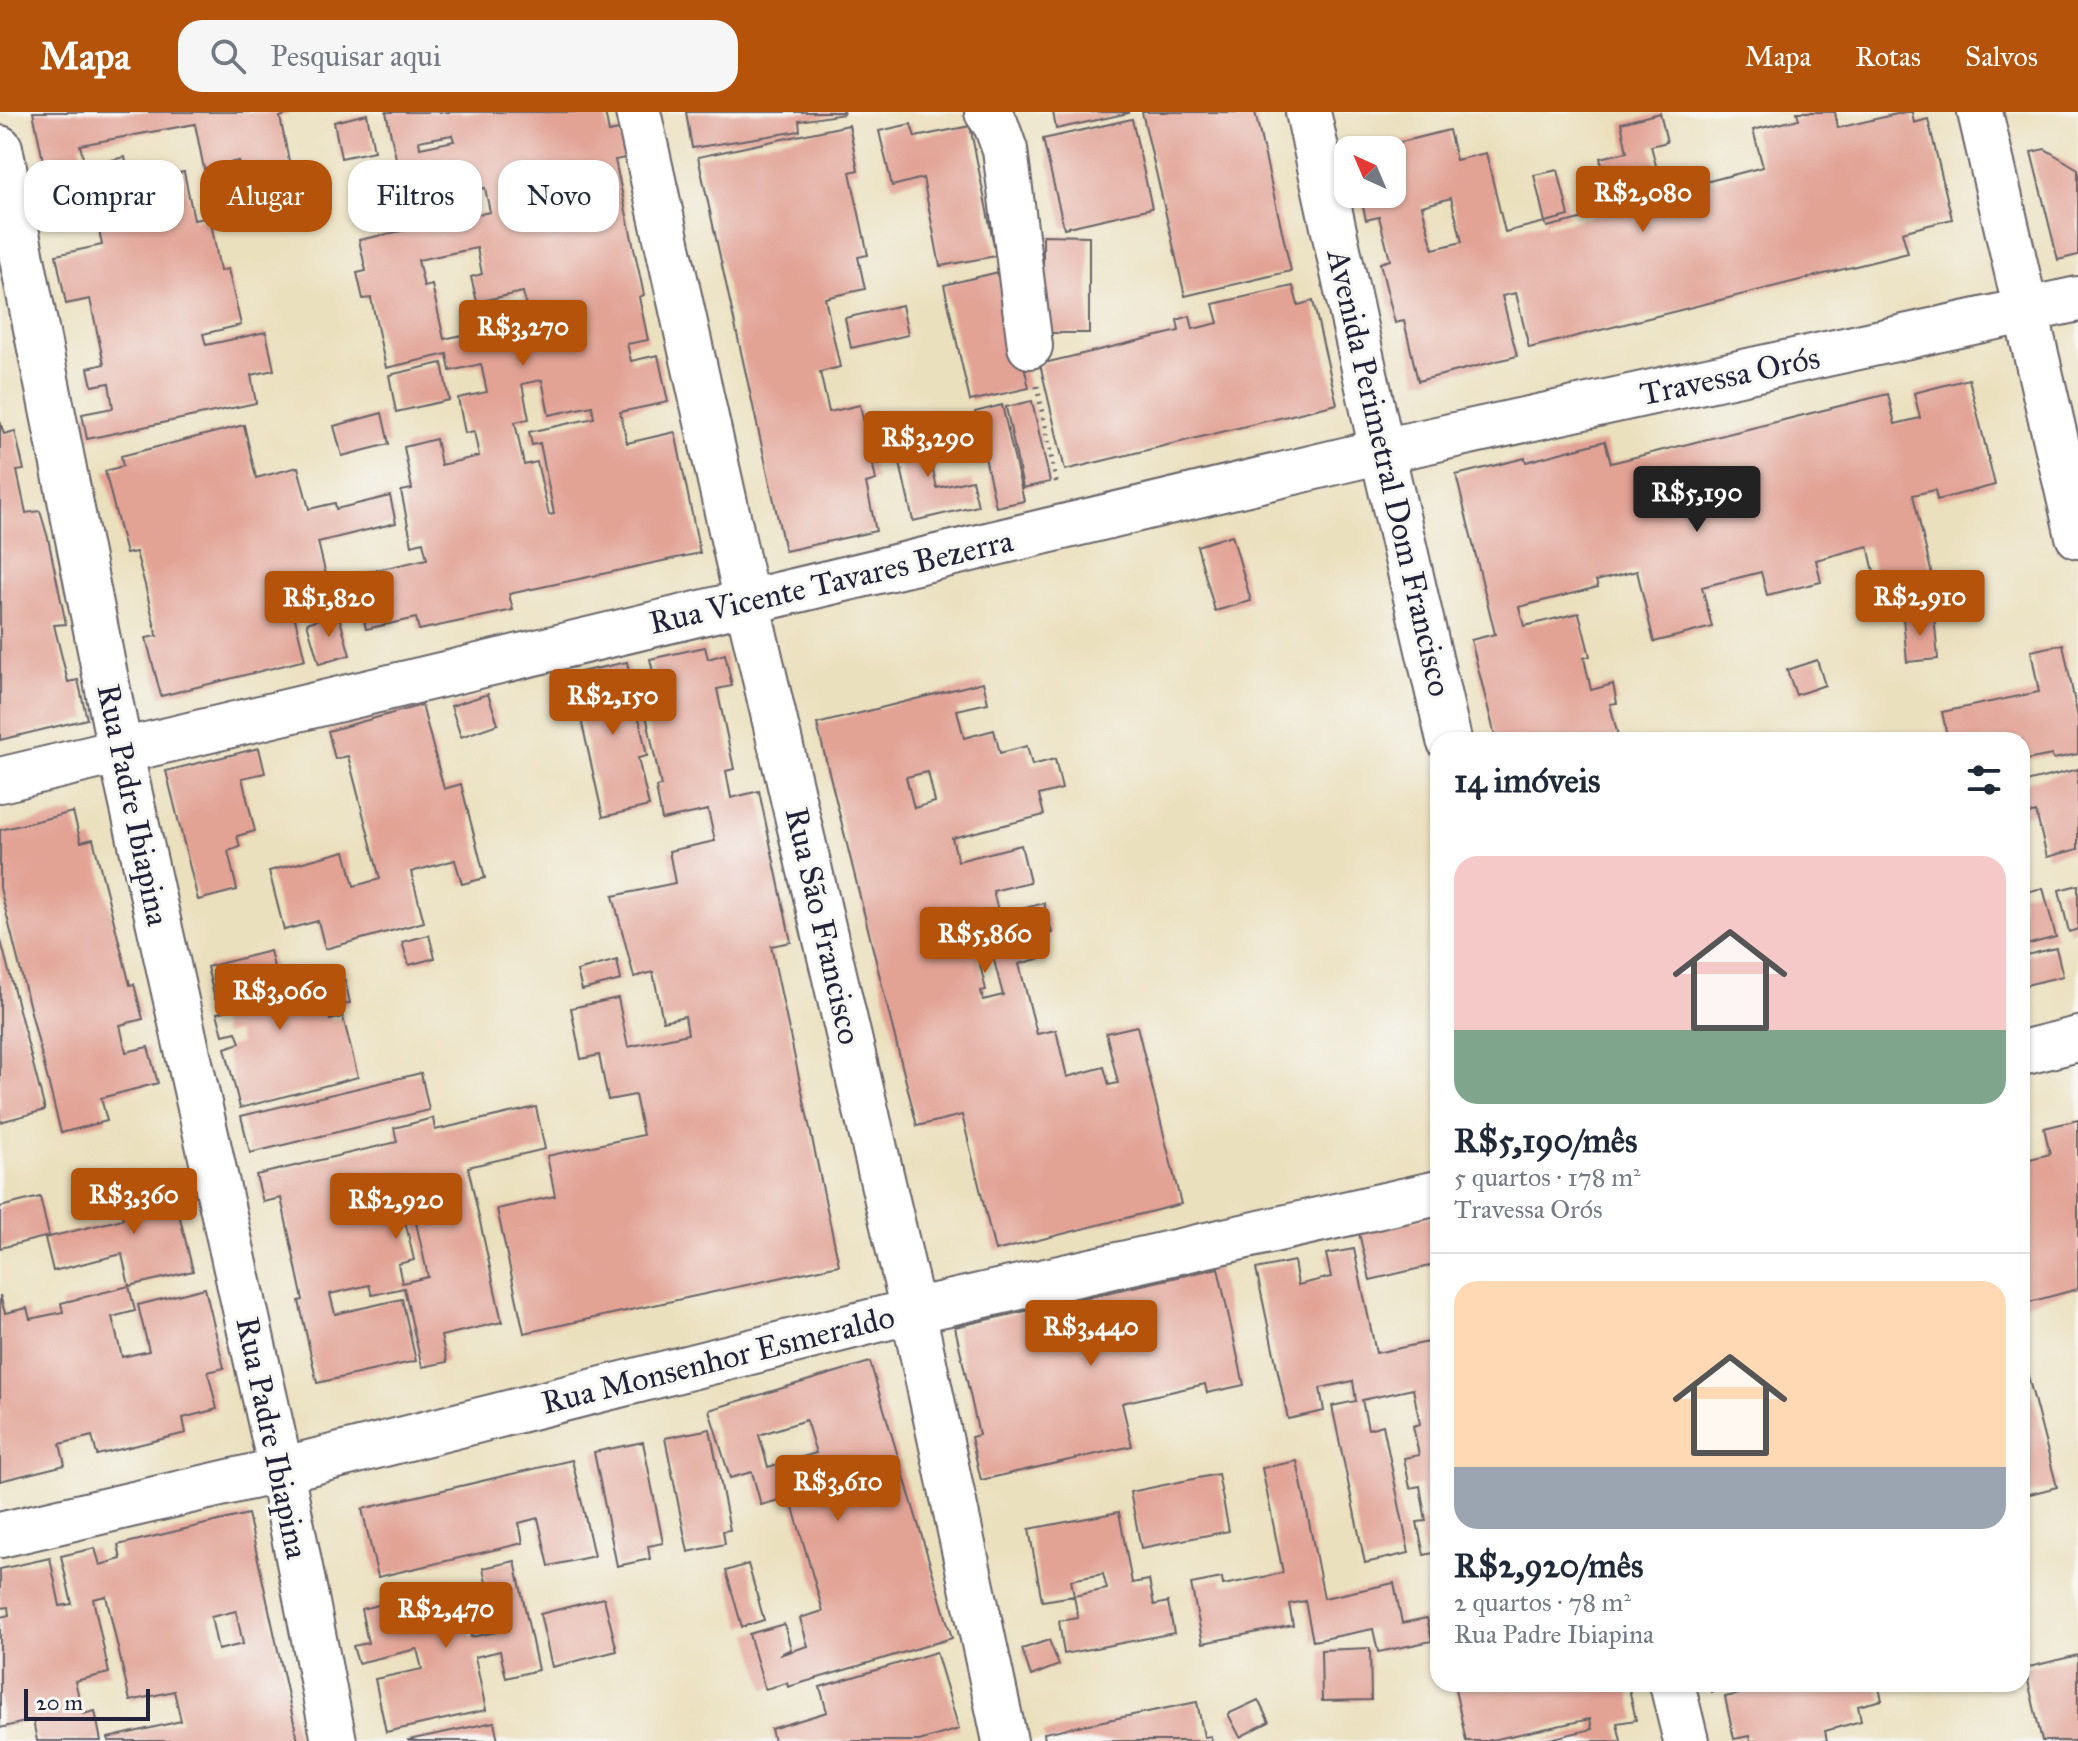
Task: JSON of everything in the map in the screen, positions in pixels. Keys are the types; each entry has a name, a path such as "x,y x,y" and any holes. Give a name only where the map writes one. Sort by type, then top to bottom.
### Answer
{"street":[{"name":"Rua São Francisco","path":"638,112 747,602 913,1311 1005,1741"},
{"path":"987,112 996,125 1005,150 1030,346"},
{"name":"Avenida Perimetral Dom Francisco","path":"1308,112 1447,732"},
{"path":"1980,112 2078,536"},
{"name":"Rua Padre Ibiapina","path":"0,148 120,750 281,1470 334,1741"},
{"name":"Travessa Orós","path":"1382,451 2078,299"},
{"name":"Rua Vicente Tavares Bezerra","path":"0,780 1382,451"},
{"path":"2030,1051 2078,1039"},
{"name":"Rua Monsenhor Esmeraldo","path":"0,1535 281,1470 913,1311 1430,1195"},
{"path":"1674,1692 1686,1741"}],"path":[{"path":"1030,346 1065,527"}],"building":[{"path":"33,112 295,112 280,117 289,160 202,160 195,124 80,145 84,160 43,160"},
{"path":"386,112 605,112 609,132 619,130 625,158 498,160 498,232 619,232 619,179 644,295 639,297 648,340 627,344 631,361 658,355 668,402 620,412 627,443 675,432 700,553 509,594 513,610 419,630 416,618 366,629 354,575 427,559 423,542 412,545 401,491 412,489 404,447 436,439 441,465 479,456 474,431 465,433 458,398 487,392 481,364 450,371 447,354 386,368 371,298 363,299 357,273 366,271 359,240 396,232 482,232 482,214 490,212 485,188 482,189 482,160 396,160","holes":["452,135 454,141 420,148 419,141","477,248 482,274 471,277 477,302 523,292 529,320 444,339 432,285 424,287 418,260","542,380 549,415 592,406 594,418 529,432 532,445 540,443 554,514 549,515 537,462 524,465 515,422 529,419 522,384"]},
{"path":"686,112 844,114 799,121 800,131 692,148"},
{"path":"1053,112 1129,112 1129,113 1056,129"},
{"path":"1142,112 1255,112 1291,271 1185,296"},
{"path":"1797,112 1835,112 1838,128 1905,112 1912,112 1914,123 1928,119 1952,219 1902,232 1908,253 1529,348 1516,293 1502,296 1517,356 1418,381 1404,321 1395,323 1380,263 1390,260 1379,217 1366,220 1363,208 1406,208 1406,141 1449,130 1456,160 1486,153 1505,232 1545,222 1547,227 1613,211 1600,158 1627,152 1621,123 1660,113 1667,142 1651,146 1663,193 1763,167 1753,130 1799,119","holes":["1451,198 1462,242 1433,249 1422,206"]},
{"path":"367,114 374,151 341,158 334,122"},
{"path":"1132,119 1152,208 1064,228 1043,139"},
{"path":"911,124 915,137 970,126 996,256 940,266 923,178 892,186 879,131"},
{"path":"849,125 858,170 850,172 868,255 858,257 865,289 825,298 840,367 820,372 829,412 860,405 876,480 866,483 876,531 785,551 698,157"},
{"path":"2045,149 2078,169 2078,255 2058,260 2031,152"},
{"path":"1558,170 1569,216 1545,222 1534,175"},
{"path":"184,172 194,220 200,219 200,232 213,232 220,271 228,269 241,325 203,334 206,345 266,332 274,370 251,375 256,403 87,439 82,414 113,408 109,383 92,386 88,368 104,364 90,299 66,304 56,255 102,245 99,232 184,232"},
{"path":"1043,235 1089,236 1089,333 1043,333"},
{"path":"1003,271 1029,388 970,401 944,285"},
{"path":"1293,286 1298,305 1313,301 1337,404 1065,470 1040,364 1179,331 1177,320 1190,316 1193,329 1218,323 1213,304"},
{"path":"902,305 908,335 851,348 845,318"},
{"path":"442,363 449,400 396,412 389,375"},
{"path":"1969,379 1995,485 1937,500 1935,490 1913,495 1932,575 1878,589 1868,546 1816,560 1821,582 1767,595 1761,572 1702,587 1712,627 1654,642 1637,571 1596,581 1598,587 1519,607 1524,626 1579,613 1590,656 1584,658 1591,690 1613,684 1617,703 1610,704 1617,732 1494,732 1471,640 1495,634 1456,475 1525,458 1526,462 1605,441 1611,463 1888,394 1895,424 1920,418 1914,393"},
{"path":"1032,401 1050,482 1023,488 1006,407"},
{"path":"1002,405 1024,501 996,507 975,412"},
{"path":"382,413 389,444 342,456 334,426"},
{"path":"0,421 4,434 15,431 24,470 17,471 26,513 40,511 48,538 66,624 54,625 68,682 78,680 87,719 0,740"},
{"path":"244,425 256,478 298,467 309,509 335,503 336,509 390,496 396,523 318,542 330,592 291,602 305,660 161,696 146,638 157,636 145,585 136,552 126,554 105,471 123,466 121,456"},
{"path":"923,426 937,488 972,480 978,506 913,521 893,432"},
{"path":"1232,535 1251,601 1215,611 1197,546"},
{"path":"338,613 350,655 319,664 307,623"},
{"path":"1934,615 1938,659 1907,662 1903,618"},
{"path":"2063,644 2078,718 2078,754 2030,759 2030,732 1946,732 1942,712 2039,692 2031,651"},
{"path":"705,647 708,659 725,654 732,686 717,689 734,769 726,771 731,798 759,791 791,942 771,946 839,1265 524,1333 497,1209 555,1196 547,1156 643,1135 635,1095 608,1100 599,1055 581,1059 571,1008 618,998 628,1047 688,1034 685,1016 663,1021 653,972 634,977 613,896 675,883 669,851 715,841 708,810 662,820 656,787 661,786 644,705 660,702 650,659"},
{"path":"1817,660 1825,685 1796,695 1787,670"},
{"path":"627,662 647,756 638,758 649,806 603,817 571,674"},
{"path":"983,682 988,703 957,710 964,738 994,730 1000,753 1027,746 1032,765 1055,759 1062,789 1039,795 1044,815 952,838 958,861 1021,845 1030,882 993,891 999,915 1044,903 1052,933 1044,936 1049,956 1019,964 1037,1034 1056,1030 1067,1077 1104,1067 1109,1085 1118,1083 1106,1033 1137,1026 1181,1204 995,1251 962,1115 917,1126 817,724","holes":["928,772 935,802 914,808 906,777","991,949 1003,995 983,1000 981,991 986,990 977,952"]},
{"path":"488,694 498,724 461,737 451,706"},
{"path":"422,705 444,789 461,784 485,878 462,884 455,860 411,872 424,922 325,949 318,921 284,930 269,871 345,851 354,886 380,879 348,756 335,759 328,731"},
{"path":"259,748 265,773 242,778 255,831 237,836 240,847 228,851 237,890 198,900 166,771"},
{"path":"2078,769 2078,849 2047,857 2036,812 2030,814 2030,781"},
{"path":"73,812 81,842 93,839 130,985 134,984 143,1019 120,1025 126,1052 148,1047 158,1083 101,1098 107,1121 61,1133 0,888 0,830"},
{"path":"2078,885 2078,929 2069,932 2059,890"},
{"path":"2043,888 2056,937 2030,944 2030,891"},
{"path":"429,935 435,958 409,965 402,942"},
{"path":"0,937 45,1110 0,1122"},
{"path":"2056,948 2063,976 2030,984 2030,954"},
{"path":"270,951 281,996 345,980 350,1003 327,1009 330,1020 343,1017 358,1077 240,1108 225,1048 240,1043 236,1032 223,1035 217,1013 232,1009 229,995 215,999 207,967"},
{"path":"617,960 621,980 582,990 577,971"},
{"path":"421,1073 429,1110 250,1153 241,1116"},
{"path":"536,1107 545,1149 468,1167 502,1322 441,1336 447,1362 422,1367 404,1288 372,1295 369,1285 330,1294 335,1314 402,1299 416,1361 317,1383 281,1198 263,1202 256,1175 397,1142 394,1128 433,1118 435,1130","holes":["413,1209 428,1277 402,1283 398,1264 414,1260 403,1212"]},
{"path":"2078,1120 2078,1289 2030,1302 2030,1159 2050,1154 2044,1128"},
{"path":"180,1174 188,1204 177,1206 193,1271 129,1286 122,1254 53,1271 45,1238 123,1219 118,1203 134,1199 132,1186"},
{"path":"40,1197 49,1236 0,1248 0,1207"},
{"path":"1430,1216 1430,1266 1370,1280 1359,1233"},
{"path":"1354,1249 1376,1353 1430,1342 1430,1554 1424,1555 1417,1522 1426,1521 1420,1486 1410,1488 1404,1458 1419,1455 1413,1426 1420,1424 1413,1389 1362,1400 1368,1429 1383,1425 1409,1553 1365,1563 1332,1406 1356,1401 1353,1381 1320,1388 1324,1411 1288,1419 1256,1269 1294,1261 1298,1285 1331,1277 1326,1254"},
{"path":"1218,1268 1244,1385 1207,1393 1205,1384 1122,1403 1132,1446 981,1480 971,1437 979,1435 955,1327"},
{"path":"129,1286 135,1311 112,1317 122,1357 149,1351 138,1305 205,1288 224,1368 208,1372 217,1409 183,1418 186,1433 97,1455 92,1436 60,1444 65,1465 0,1481 0,1295 5,1313 27,1308 30,1319 63,1312 61,1303"},
{"path":"870,1362 952,1638 788,1687 787,1683 765,1689 749,1634 784,1624 791,1649 779,1655 808,1646 800,1618 823,1611 790,1497 761,1505 752,1472 730,1478 709,1410","holes":["806,1420 816,1453 768,1467 759,1435"]},
{"path":"2030,1384 2057,1487 2030,1494"},
{"path":"710,1429 730,1530 723,1531 725,1544 688,1552 665,1438"},
{"path":"643,1442 663,1543 648,1546 650,1559 617,1566 594,1452"},
{"path":"572,1460 594,1556 549,1566 538,1518 519,1523 523,1543 378,1577 362,1509"},
{"path":"1297,1461 1324,1598 1394,1583 1402,1623 1427,1618 1430,1641 1378,1652 1373,1629 1313,1641 1305,1601 1289,1604 1293,1625 1203,1643 1191,1584 1222,1578 1223,1585 1283,1573 1262,1468"},
{"path":"1218,1474 1229,1531 1141,1548 1130,1492"},
{"path":"1119,1512 1132,1583 1149,1580 1154,1605 1168,1602 1174,1633 1064,1654 1059,1621 1078,1618 1074,1596 1042,1601 1029,1529","holes":["1103,1574 1107,1589 1074,1596 1071,1580"]},
{"path":"248,1514 298,1741 109,1741 108,1738 181,1721 174,1691 130,1701 106,1596 93,1599 109,1673 75,1681 83,1714 95,1711 101,1741 37,1741 33,1720 0,1728 0,1617 9,1615 8,1607 0,1608 0,1569 50,1558 60,1606 72,1604 61,1556 95,1548 100,1565 121,1559 118,1545","holes":["236,1611 243,1644 218,1650 211,1617"]},
{"path":"515,1561 538,1670 506,1678 500,1651 475,1657 486,1710 386,1732 375,1679 422,1669 417,1649 358,1663 353,1646 368,1643 361,1609 460,1587 471,1637 496,1632 483,1568"},
{"path":"748,1564 764,1620 742,1627 726,1571"},
{"path":"604,1598 617,1651 552,1667 540,1614"},
{"path":"1049,1640 1059,1665 1031,1676 1022,1649"},
{"path":"1370,1648 1371,1700 1322,1701 1321,1650"},
{"path":"936,1652 959,1729 919,1741 774,1741 771,1729 827,1712 820,1687"},
{"path":"2078,1655 2078,1741 2042,1741 2030,1689 2030,1667"},
{"path":"1456,1692 1630,1692 1636,1720 1617,1723 1621,1741 1541,1741 1592,1729 1590,1719 1487,1741 1466,1741"},
{"path":"1880,1692 1882,1700 1858,1706 1861,1721 1825,1731 1827,1741 1750,1741 1749,1736 1734,1739 1725,1697 1739,1694"},
{"path":"1258,1700 1269,1722 1240,1737 1228,1714"},
{"path":"1197,1702 1204,1737 1211,1736 1212,1741 1045,1741 1044,1733"},
{"path":"494,1722 498,1741 408,1740"}]}
